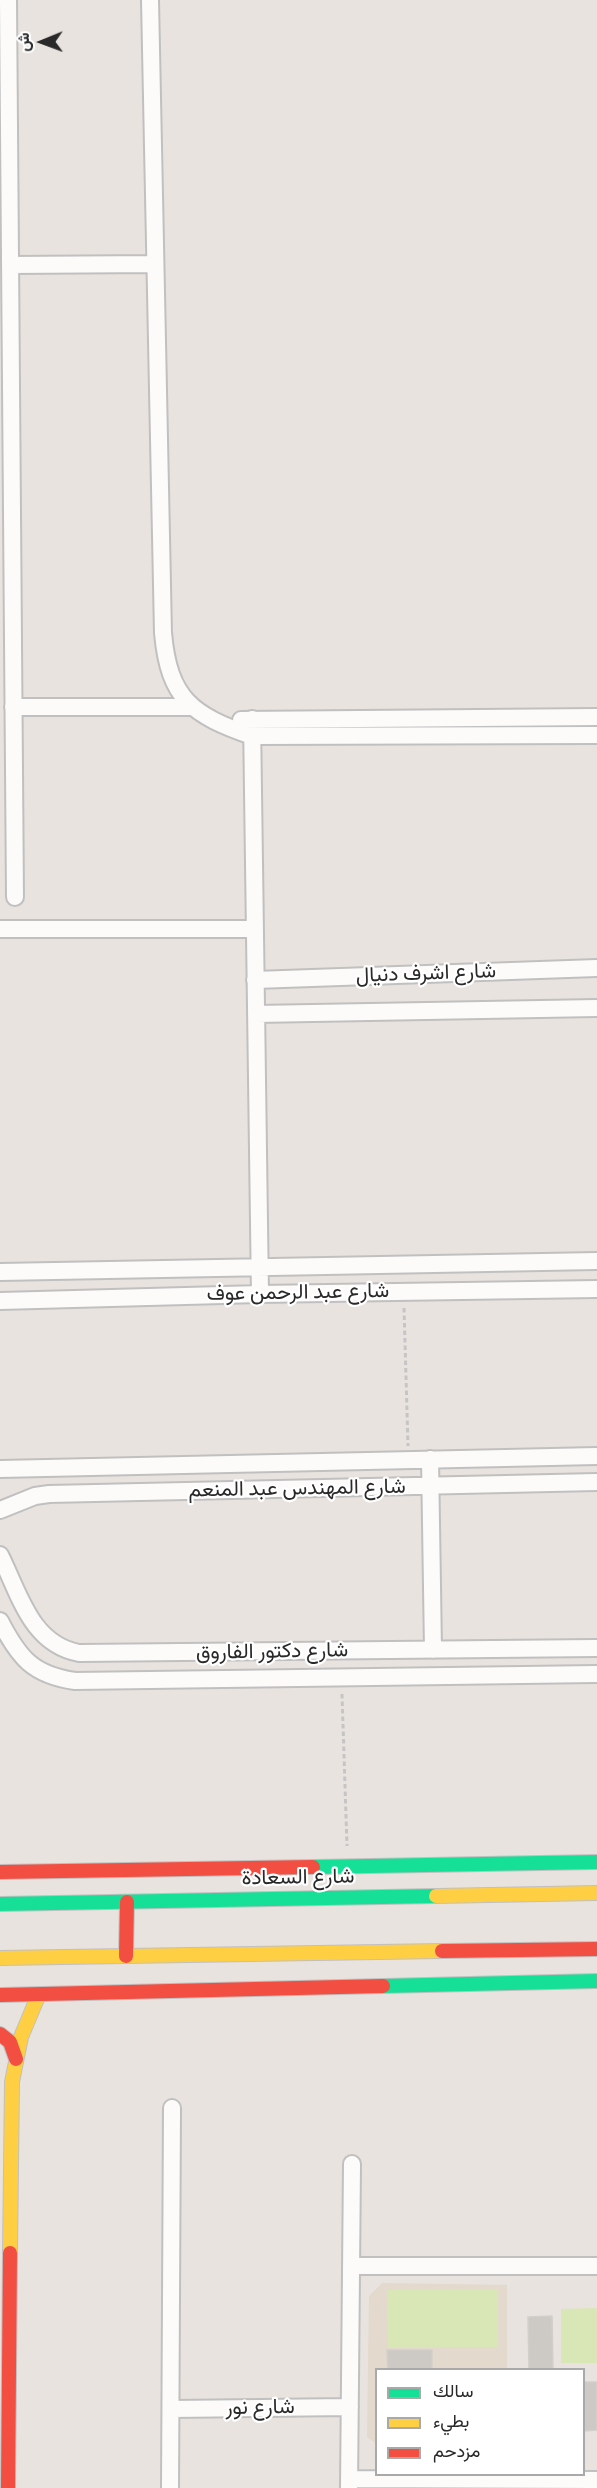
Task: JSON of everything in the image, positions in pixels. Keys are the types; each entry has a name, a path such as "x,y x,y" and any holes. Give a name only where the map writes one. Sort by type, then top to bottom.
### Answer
{"street":[{"path":"8,0 15,897"},
{"path":"150,0 164,642 165,660 175,685 192,706 213,723 252,727 597,735"},
{"path":"10,265 155,264"},
{"path":"12,707 192,706"},
{"path":"252,727 597,717"},
{"path":"252,727 260,1294"},
{"path":"0,929 254,929"},
{"name":"شارع اشرف دنيال","path":"255,980 597,968"},
{"name":"شارع اشرف دنيال","path":"255,1014 597,1008"},
{"name":"شارع عبد الرحمن عوف","path":"0,1272 597,1261"},
{"name":"شارع عبد الرحمن عوف","path":"0,1301 597,1289"},
{"name":"شارع المهندس عبد المنعم","path":"0,1468 597,1456"},
{"path":"430,1459 433,1650"},
{"name":"شارع المهندس عبد المنعم","path":"0,1510 35,1496 49,1494 597,1482"},
{"name":"شارع دكتور الفاروق","path":"0,1555 39,1632 50,1643 64,1650 79,1653 597,1648"},
{"name":"شارع دكتور الفاروق","path":"0,1621 18,1653 34,1668 54,1678 75,1681 597,1674"},
{"path":"75,1681 79,1653"},
{"path":"0,1872 597,1862"},
{"path":"270,1867 326,1898"},
{"name":"شارع السعادة","path":"0,1904 597,1893"},
{"path":"126,1956 127,1902"},
{"path":"0,1958 597,1949"},
{"path":"384,1986 439,1951"},
{"path":"0,1995 597,1981"},
{"path":"8,2488 11,2105 16,2059 25,2026 39,1995"},
{"path":"0,2034 10,2042 16,2059"},
{"path":"170,2488 172,2108"},
{"path":"352,2164 349,2483 597,2480"},
{"path":"351,2266 597,2266"},
{"name":"شارع نور","path":"171,2409 350,2407"}],"path":[{"path":"404,1292 408,1459"},
{"path":"341,1676 347,1866"}],"shaded area":[{"path":"382,2283 507,2285 507,2368 375,2368 375,2442 367,2437 369,2296"}],"green space":[{"path":"498,2289 498,2347 388,2348 387,2290"},
{"path":"597,2308 597,2363 561,2363 561,2309"}],"building":[{"path":"552,2316 553,2368 529,2368 528,2317"},
{"path":"387,2350 432,2350 432,2368 388,2368"},
{"path":"585,2382 597,2382 597,2430 585,2431"}],"traffic: fast":[{"path":"313,1867 597,1862"},
{"path":"0,1904 436,1896"},
{"path":"383,1986 597,1981"}],"traffic: slow":[{"path":"436,1896 597,1893"},
{"path":"0,1958 442,1951"},
{"path":"10,2253 12,2082 21,2037 39,1994"}],"traffic: jam":[{"path":"0,1872 313,1867"},
{"path":"126,1956 127,1902"},
{"path":"442,1951 597,1949"},
{"path":"0,1995 383,1986"},
{"path":"0,2034 10,2042 16,2059"},
{"path":"8,2488 10,2253"}]}
